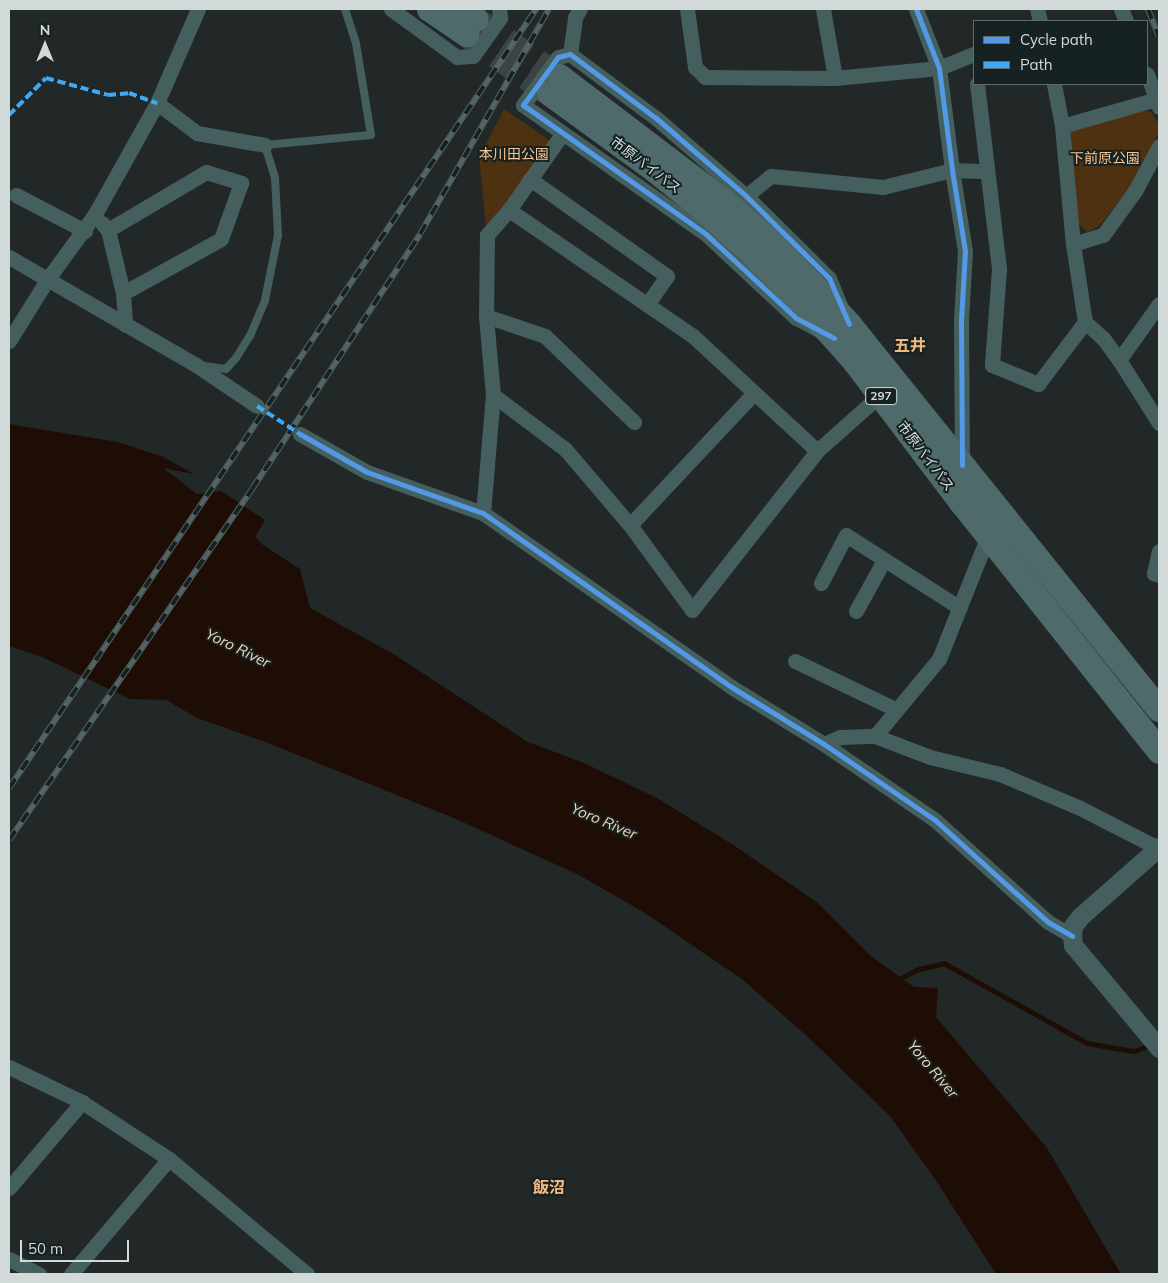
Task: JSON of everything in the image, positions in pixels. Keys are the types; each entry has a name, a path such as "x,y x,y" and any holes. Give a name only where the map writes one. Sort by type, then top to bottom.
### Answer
{"highway":[{"path":"429,9 468,21"},
{"name":"市原バイパス","path":"559,74 720,198 770,241 841,331 962,465 1159,709"},
{"name":"市原バイパス","path":"841,331 880,395 988,536 1159,751"}],"street":[{"path":"9,341 47,280 85,231 95,214 157,103 198,9"},
{"path":"390,9 457,57 473,56 500,18 499,9"},
{"path":"559,74 575,17 580,9"},
{"path":"687,9 695,67 704,76 835,78 939,68 973,54"},
{"path":"823,9 835,78"},
{"path":"916,9 939,68 965,251 961,321 962,465"},
{"path":"558,56 559,74 656,118 746,196 829,278 841,331 796,318 706,234 562,134 523,104 558,56"},
{"path":"1062,126 1158,103 1148,77"},
{"path":"977,85 999,269 992,366 1038,384 1085,322"},
{"path":"1054,85 1062,126 1073,244 1085,322 1103,338 1153,402 1159,423"},
{"path":"157,103 197,133 265,145"},
{"path":"484,513 493,395 486,316 487,235 509,210 562,134"},
{"path":"1073,244 1103,235 1135,192 1159,146"},
{"path":"746,196 771,176 883,187 952,170 987,171"},
{"path":"108,230 206,172 241,184 221,239 123,293"},
{"path":"530,179 667,276 647,305"},
{"path":"16,195 85,231"},
{"path":"509,210 693,336 817,451"},
{"path":"95,214 108,230 123,293 125,325"},
{"path":"9,257 196,364 257,406"},
{"path":"1119,360 1159,304"},
{"path":"486,316 545,336 634,422"},
{"path":"630,525 754,393"},
{"path":"493,395 565,450 630,525 692,610 817,451 880,395"},
{"path":"300,434 367,472 484,513 733,688 824,744 935,820 1048,922 1072,936"},
{"path":"821,583 846,535 960,608"},
{"path":"875,736 895,709 939,659 988,536"},
{"path":"1159,551 1154,573 1159,575"},
{"path":"856,611 884,560"},
{"path":"795,661 895,709"},
{"path":"824,744 840,737 875,736 930,757 1000,774 1080,808 1159,848 1080,917 1073,926 1072,936 1073,945 1159,1048"},
{"path":"9,1067 82,1102 169,1159 302,1273"},
{"path":"9,1188 82,1102"},
{"path":"71,1274 169,1159"},
{"path":"9,1259 39,1274"}],"lane":[{"path":"196,364 226,369 236,358 250,336 264,300 278,235 275,178 265,145 371,135 356,43 345,9"}],"green space":[{"name":"本川田公園","path":"504,109 555,144 487,235 479,157"},
{"name":"下前原公園","path":"1143,109 1152,113 1158,123 1158,134 1130,188 1099,226 1087,232 1078,223 1066,137 1074,129"}],"water":[{"name":"Yoro River","path":"9,424 118,442 163,457 194,474 163,468 197,494 221,491 265,520 255,537 263,545 300,569 310,608 395,655 528,742 584,763 657,798 735,846 818,903 872,957 914,987 938,988 936,1017 1047,1148 1121,1274 996,1274 935,1179 890,1116 809,1038 743,980 645,913 579,875 456,819 268,743 197,718 166,700 130,699 42,657 9,646"}],"waterway":[{"path":"897,980 919,969 944,963 1087,1043 1134,1051 1151,1045"}],"tunnel":[{"path":"476,19 559,76"},
{"path":"466,34 549,93"}],"railway":[{"path":"9,788 536,9"},
{"path":"9,840 252,489 420,234 549,9"},
{"path":"1148,9 1159,36"}],"marked path":[{"path":"9,115 46,78 108,95 129,93 157,103"},
{"path":"257,406 300,434"}],"cycle path":[{"path":"916,9 939,68 965,251 961,321 962,465"},
{"path":"834,338 796,318 706,234 523,105 558,57 570,54 656,118 746,196 829,278 849,324"},
{"path":"300,434 367,472 483,513 733,688 824,744 935,820 1048,922 1072,936"}],"district":[{"name":"五井","path":"910,345"},
{"name":"飯沼","path":"549,1187"}]}
